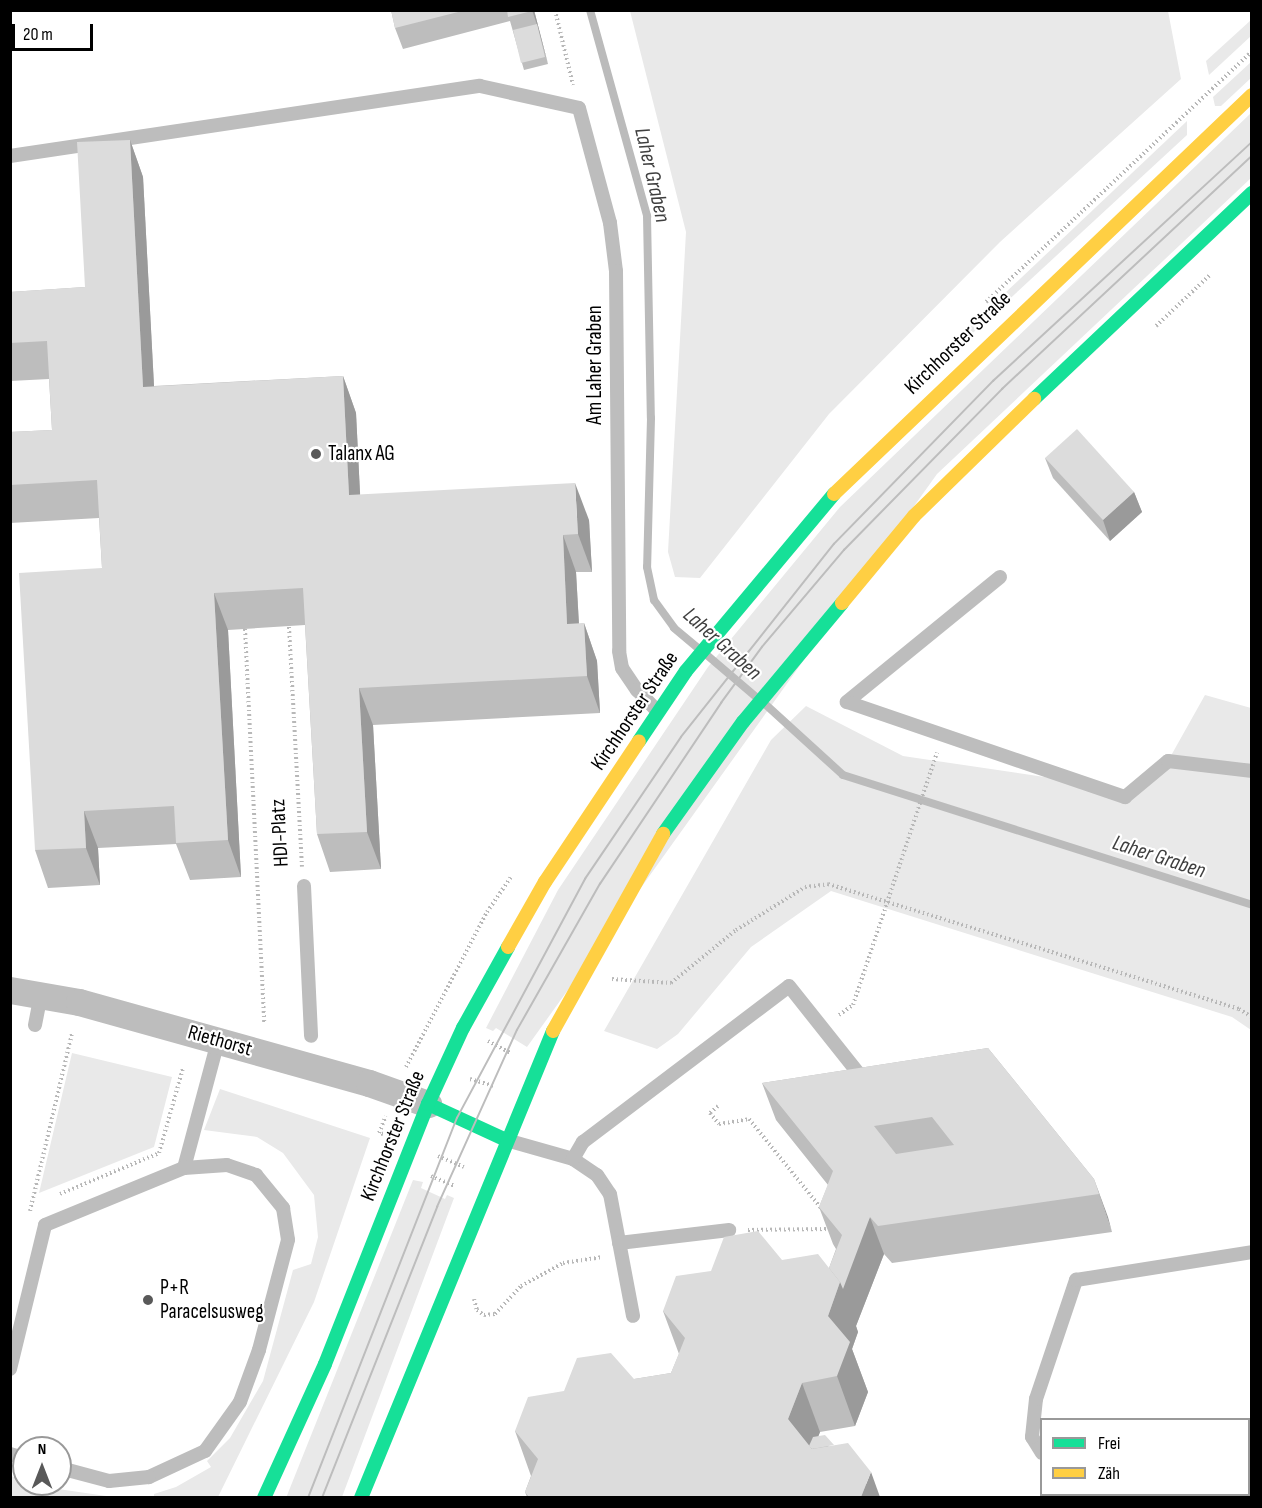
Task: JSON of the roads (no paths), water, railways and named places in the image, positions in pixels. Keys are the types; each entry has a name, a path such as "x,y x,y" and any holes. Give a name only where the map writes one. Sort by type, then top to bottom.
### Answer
{"main road":[{"name":"Kirchhorster Straße","path":"264,1497 325,1364 411,1145 442,1070 463,1028 544,882 686,671 849,476 1251,95"},
{"path":"361,1497 488,1178 536,1065 585,968 673,817 784,671 914,516 1251,193"},
{"path":"428,1104 504,1139"}],"street":[{"name":"Riethorst","path":"10,990 41,994 218,1041 369,1083 428,1104"}],"lane":[{"name":"Am Laher Graben","path":"10,156 480,86 579,108 610,223 616,272 619,651 622,668 637,690 659,712"},
{"path":"1000,577 847,702 1125,798 1168,761 1251,771"},
{"name":"HDI-Platz","path":"304,886 311,1036"},
{"path":"573,1159 583,1142 789,986 863,1079"},
{"path":"35,1025 41,994"},
{"path":"184,1168 218,1041"},
{"path":"504,1139 573,1159 597,1175 610,1194 633,1316"},
{"path":"10,1369 45,1225 184,1168 227,1165 256,1175 283,1208 288,1240 259,1350 240,1402 205,1451 149,1477 109,1481 72,1471"},
{"path":"620,1248 729,1230"},
{"path":"1040,1452 1032,1437 1036,1398 1076,1280 1251,1252"}],"waterway":[{"name":"Laher Graben","path":"590,10 647,216 651,418 647,567 654,600 674,628 698,648"},
{"name":"Laher Graben","path":"708,656 755,696"},
{"name":"Laher Graben","path":"765,704 843,775 1252,905"}],"tram line":[{"path":"308,1498 457,1118 585,879 681,737 834,544 993,381 1252,142"},
{"path":"322,1498 437,1207 517,1030 600,884 721,703 762,647 844,550 1002,389 1252,156"}],"place":[{"name":"Talanx AG","path":"316,454"},
{"name":"P+R Paracelsusweg","path":"148,1300"}]}
